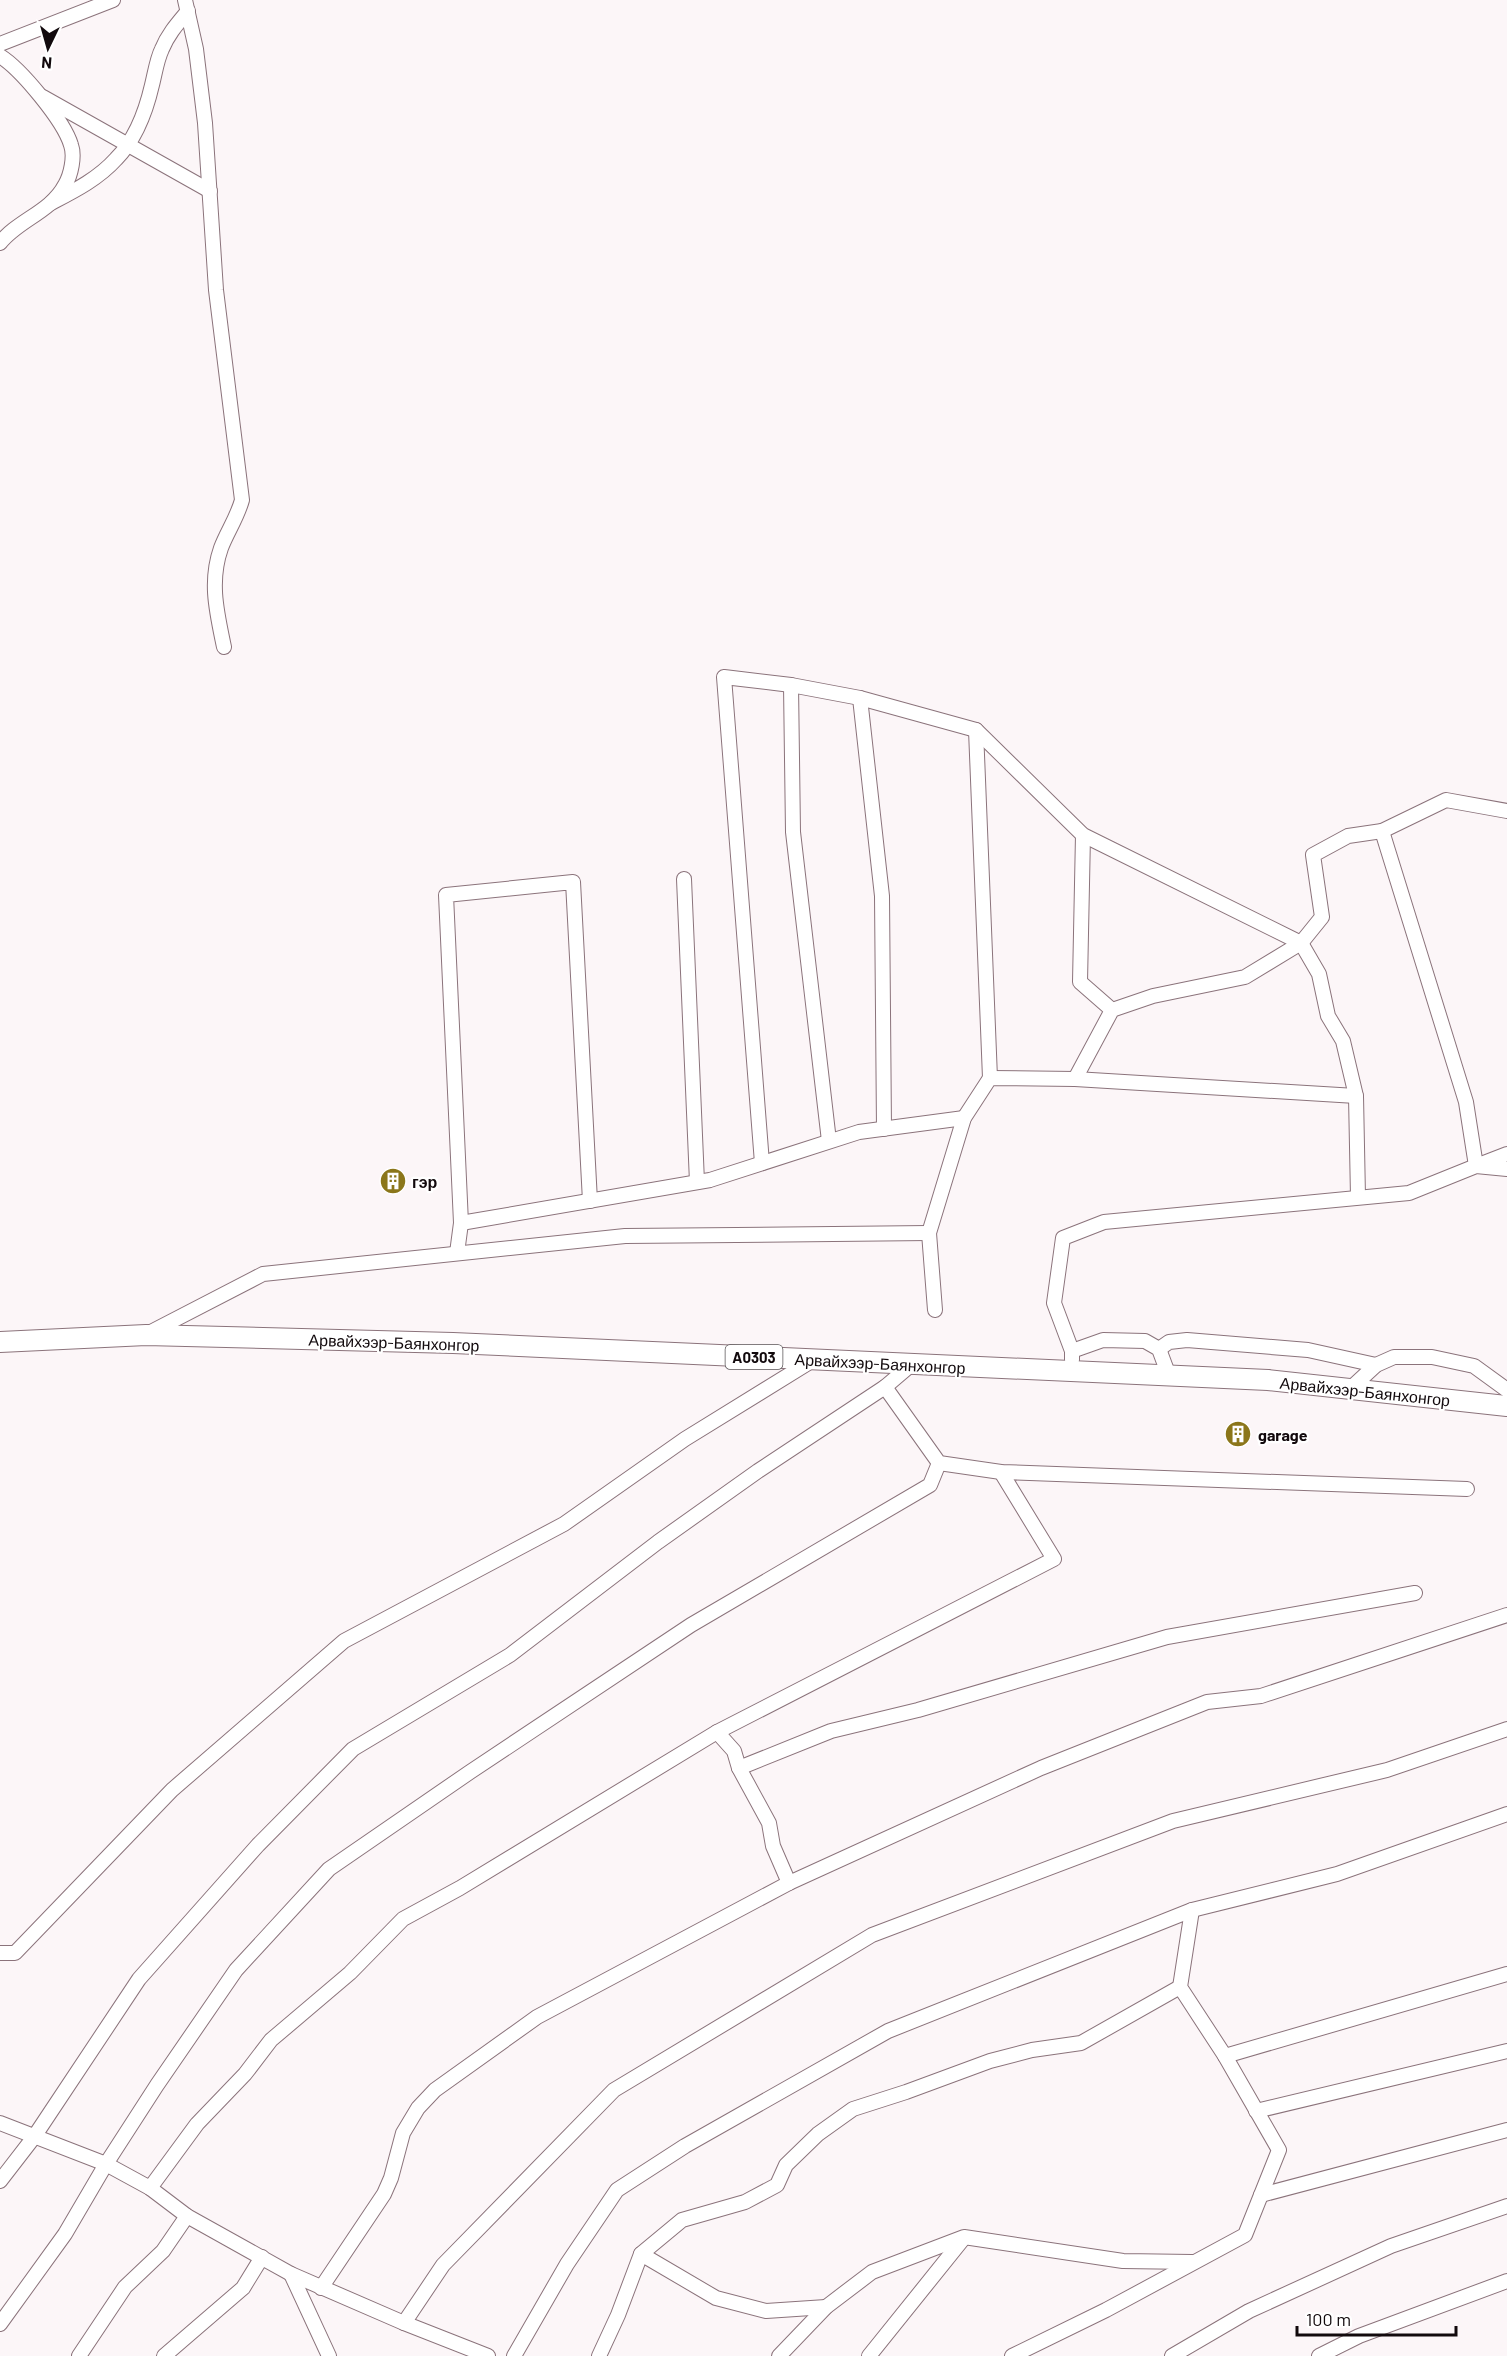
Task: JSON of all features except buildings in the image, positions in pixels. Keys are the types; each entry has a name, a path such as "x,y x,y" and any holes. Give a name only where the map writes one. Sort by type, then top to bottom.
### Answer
{"highway":[{"name":"Арвайхээр-Баянхонгор","path":"0,1341 146,1335 442,1343 912,1364 1072,1361 1169,1376 1268,1380 1507,1401"}],"street":[{"path":"0,44 113,0"},
{"path":"0,243 51,203 102,172 127,146 143,112 160,51 187,5"},
{"path":"187,5 196,50 205,123 216,290 242,501 238,515 222,547 215,571 214,595 224,647"},
{"path":"0,56 25,76 64,129 72,147 72,162 66,185 51,203"},
{"path":"36,92 127,146 210,191"},
{"path":"762,1163 724,677 791,685 860,698 976,730 1083,835 1301,943 1319,974 1328,1016 1343,1041 1356,1096 1359,1197"},
{"path":"791,685 793,832 829,1141"},
{"path":"860,698 882,896 884,1129"},
{"path":"935,1310 929,1233 964,1119 990,1078 976,730"},
{"path":"1075,1079 1112,1010 1153,996 1245,977 1301,943 1322,917 1313,855 1348,836 1382,831 1446,800 1507,811"},
{"path":"1382,831 1466,1102 1476,1166"},
{"path":"1083,835 1080,982 1112,1010"},
{"path":"684,879 697,1182"},
{"path":"457,1253 461,1223 446,895 573,882 590,1201"},
{"path":"990,1078 1075,1079 1356,1096"},
{"path":"461,1223 710,1180 859,1132 964,1119"},
{"path":"1169,1376 1159,1349 1145,1341 1102,1340 1072,1361 1054,1303 1063,1238 1104,1222 1409,1193 1507,1154"},
{"path":"1476,1166 1507,1169"},
{"path":"146,1335 263,1274 625,1236 929,1233"},
{"path":"1159,1349 1169,1342 1187,1340 1308,1350 1376,1365"},
{"path":"1350,1389 1376,1365 1394,1357 1432,1358 1474,1366 1507,1401"},
{"path":"0,1953 15,1953 172,1790 344,1641 564,1524 685,1439 813,1360"},
{"path":"0,2181 34,2137 140,1979 258,1845 353,1749 510,1655 658,1542 758,1471 885,1387 912,1364"},
{"path":"885,1387 939,1463 1001,1472 1467,1489"},
{"path":"0,2324 65,2234 106,2164 157,2085 236,1970 328,1869 691,1625 930,1485 939,1463"},
{"path":"150,2188 197,2124 245,2074 271,2040 350,1972 403,1918 460,1888 717,1732 1054,1559 1001,1472"},
{"path":"739,1768 831,1731 918,1710 1167,1637 1416,1593"},
{"path":"321,2288 384,2194 392,2178 403,2133 418,2108 435,2090 537,2017 789,1883 1041,1768 1207,1702 1262,1696 1507,1615"},
{"path":"404,2323 443,2265 614,2090 872,1935 1173,1821 1387,1770 1507,1729"},
{"path":"717,1732 734,1751 739,1768 769,1823 773,1846 789,1883"},
{"path":"514,2356 567,2264 617,2190 685,2146 888,2031 1192,1910 1337,1874 1507,1814"},
{"path":"1012,2356 1106,2310 1245,2235 1279,2150 1225,2056 1180,1987 1192,1910"},
{"path":"1225,2056 1507,1974"},
{"path":"599,2356 641,2254 682,2220 745,2202 777,2186 786,2165 818,2134 853,2109 990,2061 1032,2050 1081,2043 1180,1987"},
{"path":"1256,2111 1507,2050"},
{"path":"0,2123 106,2164 150,2188 187,2216 291,2274 481,2355"},
{"path":"1261,2195 1507,2130"},
{"path":"1172,2356 1250,2311 1391,2246 1507,2206"},
{"path":"79,2356 125,2287 163,2251 187,2216"},
{"path":"779,2356 826,2307 872,2272 964,2237 1123,2261 1195,2262"},
{"path":"869,2356 964,2237"},
{"path":"641,2254 716,2298 766,2311 826,2307"},
{"path":"164,2356 243,2288 262,2258"},
{"path":"291,2274 329,2356"},
{"path":"1319,2356 1359,2336 1507,2281"}],"place":[{"name":"гэр","path":"393,1181"},
{"name":"garage","path":"1238,1434"}]}
